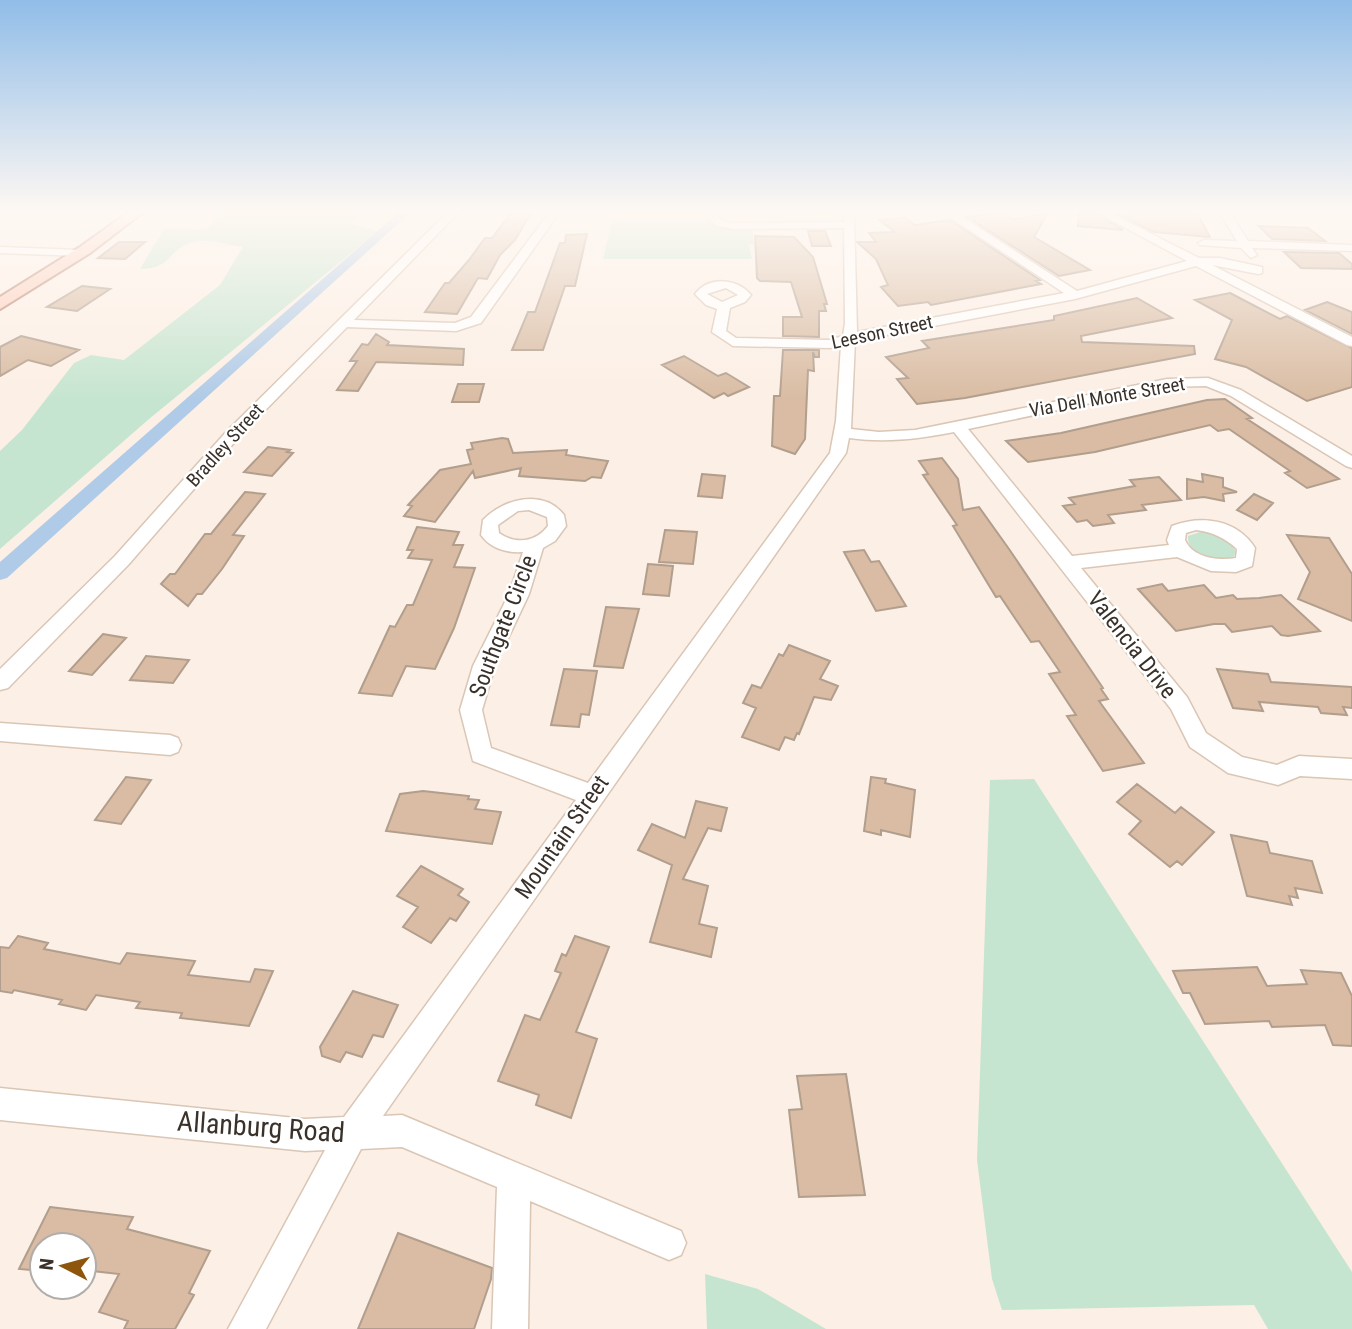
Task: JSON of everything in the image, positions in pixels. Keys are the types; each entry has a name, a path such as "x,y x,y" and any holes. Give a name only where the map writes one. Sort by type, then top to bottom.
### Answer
{"main road":[{"path":"0,304 45,275"}],"street":[{"name":"Bradley Street","path":"0,682 122,559 233,434 390,275"},
{"path":"341,323 456,327 475,320 508,275"},
{"name":"Mountain Street","path":"246,1329 351,1134 838,453 844,433 848,340 852,323 851,275"},
{"path":"1044,275 1075,295"},
{"name":"Leeson Street","path":"724,306 719,332 733,342 830,344 866,333 1075,295 1148,275"},
{"path":"1221,275 1352,342"},
{"path":"1260,275 1271,301"},
{"name":"Via Dell Monte Street","path":"844,433 915,435 1167,383 1208,382 1236,393 1352,463"},
{"name":"Valencia Drive","path":"957,425 1178,703 1198,740 1236,766 1278,775 1299,766 1352,769"},
{"name":"Southgate Circle","path":"534,545 519,594 481,677 471,710 475,739 481,754 591,795"},
{"path":"1067,563 1182,550"},
{"path":"0,732 170,745"},
{"name":"Allanburg Road","path":"0,1104 305,1135 402,1131 669,1243"},
{"path":"510,1329 514,1178"}],"green space":[{"path":"226,275 324,275 149,419 0,549 0,451 22,430 74,363 91,355 124,360 220,285"},
{"path":"1203,531 1227,540 1236,552 1233,558 1212,559 1192,549 1188,536"},
{"path":"1034,779 1352,1272 1352,1329 1268,1329 1254,1305 1002,1310 992,1279 977,1160 990,780"},
{"path":"705,1274 758,1289 826,1329 707,1329"}],"building":[{"path":"456,275 489,275 487,279 478,278 457,314 425,312 445,283 449,283"},
{"path":"548,275 578,275 575,286 565,286 543,350 512,350 528,312 535,312"},
{"path":"757,275 818,275 827,304 824,304 826,311 819,311 819,337 783,336 783,317 802,317 791,282 760,281"},
{"path":"883,275 1033,275 1041,284 931,305 928,302 898,306 881,287 888,285"},
{"path":"82,286 110,289 77,311 47,307"},
{"path":"1230,293 1280,319 1287,316 1352,348 1352,387 1307,401 1246,367 1215,359 1232,320 1195,300"},
{"path":"1137,298 1172,318 1081,336 1082,342 1194,346 1195,354 965,398 917,404 897,379 908,378 886,357 929,348 922,341 1054,320 1054,316"},
{"path":"1327,302 1352,312 1352,334 1305,310"},
{"path":"376,334 389,342 387,345 464,349 463,365 376,362 358,391 337,390 357,361 350,361 362,344 368,345"},
{"path":"21,336 79,350 51,366 28,360 0,376 0,347"},
{"path":"783,350 819,350 819,357 815,357 813,352 814,371 808,370 805,439 795,454 772,446 774,396 780,396"},
{"path":"684,356 718,376 726,373 749,387 728,396 724,393 714,398 662,365"},
{"path":"458,384 484,384 479,402 452,402"},
{"path":"1225,399 1252,418 1247,419 1339,479 1307,488 1285,473 1290,471 1229,429 1218,431 1210,425 1095,452 1028,462 1006,441 1061,433 1207,400"},
{"path":"508,439 513,453 567,450 566,455 608,461 601,478 592,477 585,481 519,476 521,468 475,478 473,471 435,522 404,516 412,506 408,505 440,470 471,464 467,450 473,449 471,443"},
{"path":"268,447 290,450 287,452 293,453 272,476 244,472"},
{"path":"942,458 958,479 963,510 979,507 1103,688 1101,689 1108,699 1099,701 1144,763 1103,771 1067,716 1076,715 1049,674 1060,672 1039,641 1031,642 1000,596 996,597 953,526 957,525 923,475 928,474 919,461"},
{"path":"702,474 725,476 722,498 698,496"},
{"path":"1202,474 1223,478 1223,487 1237,492 1223,494 1224,501 1204,497 1187,499 1187,479 1203,482"},
{"path":"1159,477 1181,500 1142,505 1146,510 1108,515 1114,523 1093,526 1087,520 1077,522 1063,506 1075,504 1069,498 1135,486 1130,480"},
{"path":"245,492 265,494 233,535 244,536 222,569 202,594 197,594 188,606 161,584 170,574 175,574 205,534 211,534"},
{"path":"1254,494 1273,503 1257,520 1237,510"},
{"path":"417,527 459,532 453,545 463,545 454,567 475,568 454,628 435,669 406,666 392,696 359,693 390,626 395,627 407,605 413,605 432,560 408,558 413,550 407,550"},
{"path":"665,530 697,532 693,564 659,562"},
{"path":"1287,535 1329,538 1352,574 1352,621 1298,599 1310,572"},
{"path":"864,550 871,562 879,561 906,606 876,611 844,552"},
{"path":"648,564 673,566 669,596 643,594"},
{"path":"1162,584 1168,591 1204,585 1216,598 1233,595 1237,599 1281,595 1320,631 1288,636 1281,635 1272,626 1232,632 1225,624 1214,624 1176,631 1138,589"},
{"path":"606,607 639,609 623,668 594,666"},
{"path":"103,634 126,638 92,675 69,671"},
{"path":"789,645 830,661 820,679 838,686 831,700 814,697 799,734 797,733 794,740 785,737 779,750 742,737 756,708 743,703 752,685 761,688 779,654 783,656"},
{"path":"146,656 189,660 173,683 130,680"},
{"path":"564,669 597,671 589,715 581,714 579,727 551,725"},
{"path":"1217,669 1268,674 1271,682 1352,687 1352,708 1343,707 1347,715 1321,713 1318,707 1259,702 1263,711 1233,708"},
{"path":"126,777 151,780 121,824 95,820"},
{"path":"871,777 886,779 885,783 915,790 910,837 881,830 881,835 864,831"},
{"path":"1137,784 1175,813 1181,807 1214,832 1182,865 1177,861 1170,867 1129,834 1141,821 1117,802"},
{"path":"423,791 469,796 468,799 479,800 475,809 501,812 492,844 386,831 400,794"},
{"path":"696,801 727,808 721,831 708,828 683,879 708,886 699,924 717,928 711,957 650,942 672,865 638,850 652,824 685,838"},
{"path":"1231,835 1267,842 1270,853 1312,861 1322,893 1295,888 1298,898 1289,896 1292,905 1247,896"},
{"path":"421,866 463,889 458,895 469,902 456,921 450,918 431,943 403,927 418,907 397,896"},
{"path":"18,936 48,943 44,949 120,964 127,953 195,961 188,975 250,982 255,969 273,971 249,1026 180,1018 182,1013 136,1008 140,1002 96,995 86,1010 59,1004 62,1000 14,990 12,993 0,991 0,947 9,948"},
{"path":"575,936 609,947 576,1032 597,1039 571,1118 536,1105 539,1095 498,1081 525,1015 540,1020 561,973 555,971 562,954 566,956"},
{"path":"1257,967 1267,986 1307,984 1301,970 1341,973 1352,996 1352,1046 1333,1045 1325,1025 1272,1027 1269,1021 1205,1024 1190,993 1183,993 1173,971"},
{"path":"353,991 398,1005 383,1037 373,1035 362,1057 346,1052 340,1062 322,1056 320,1047"},
{"path":"846,1074 865,1195 799,1197 789,1110 802,1109 797,1076"},
{"path":"50,1207 133,1217 127,1229 210,1251 189,1293 194,1295 175,1329 124,1329 128,1321 99,1312 119,1274 98,1272 98,1231 38,1231"},
{"path":"398,1233 492,1268 491,1279 474,1329 358,1329"},
{"path":"28,1251 28,1270 19,1269"}],"waterway":[{"path":"0,573 334,275"}]}
